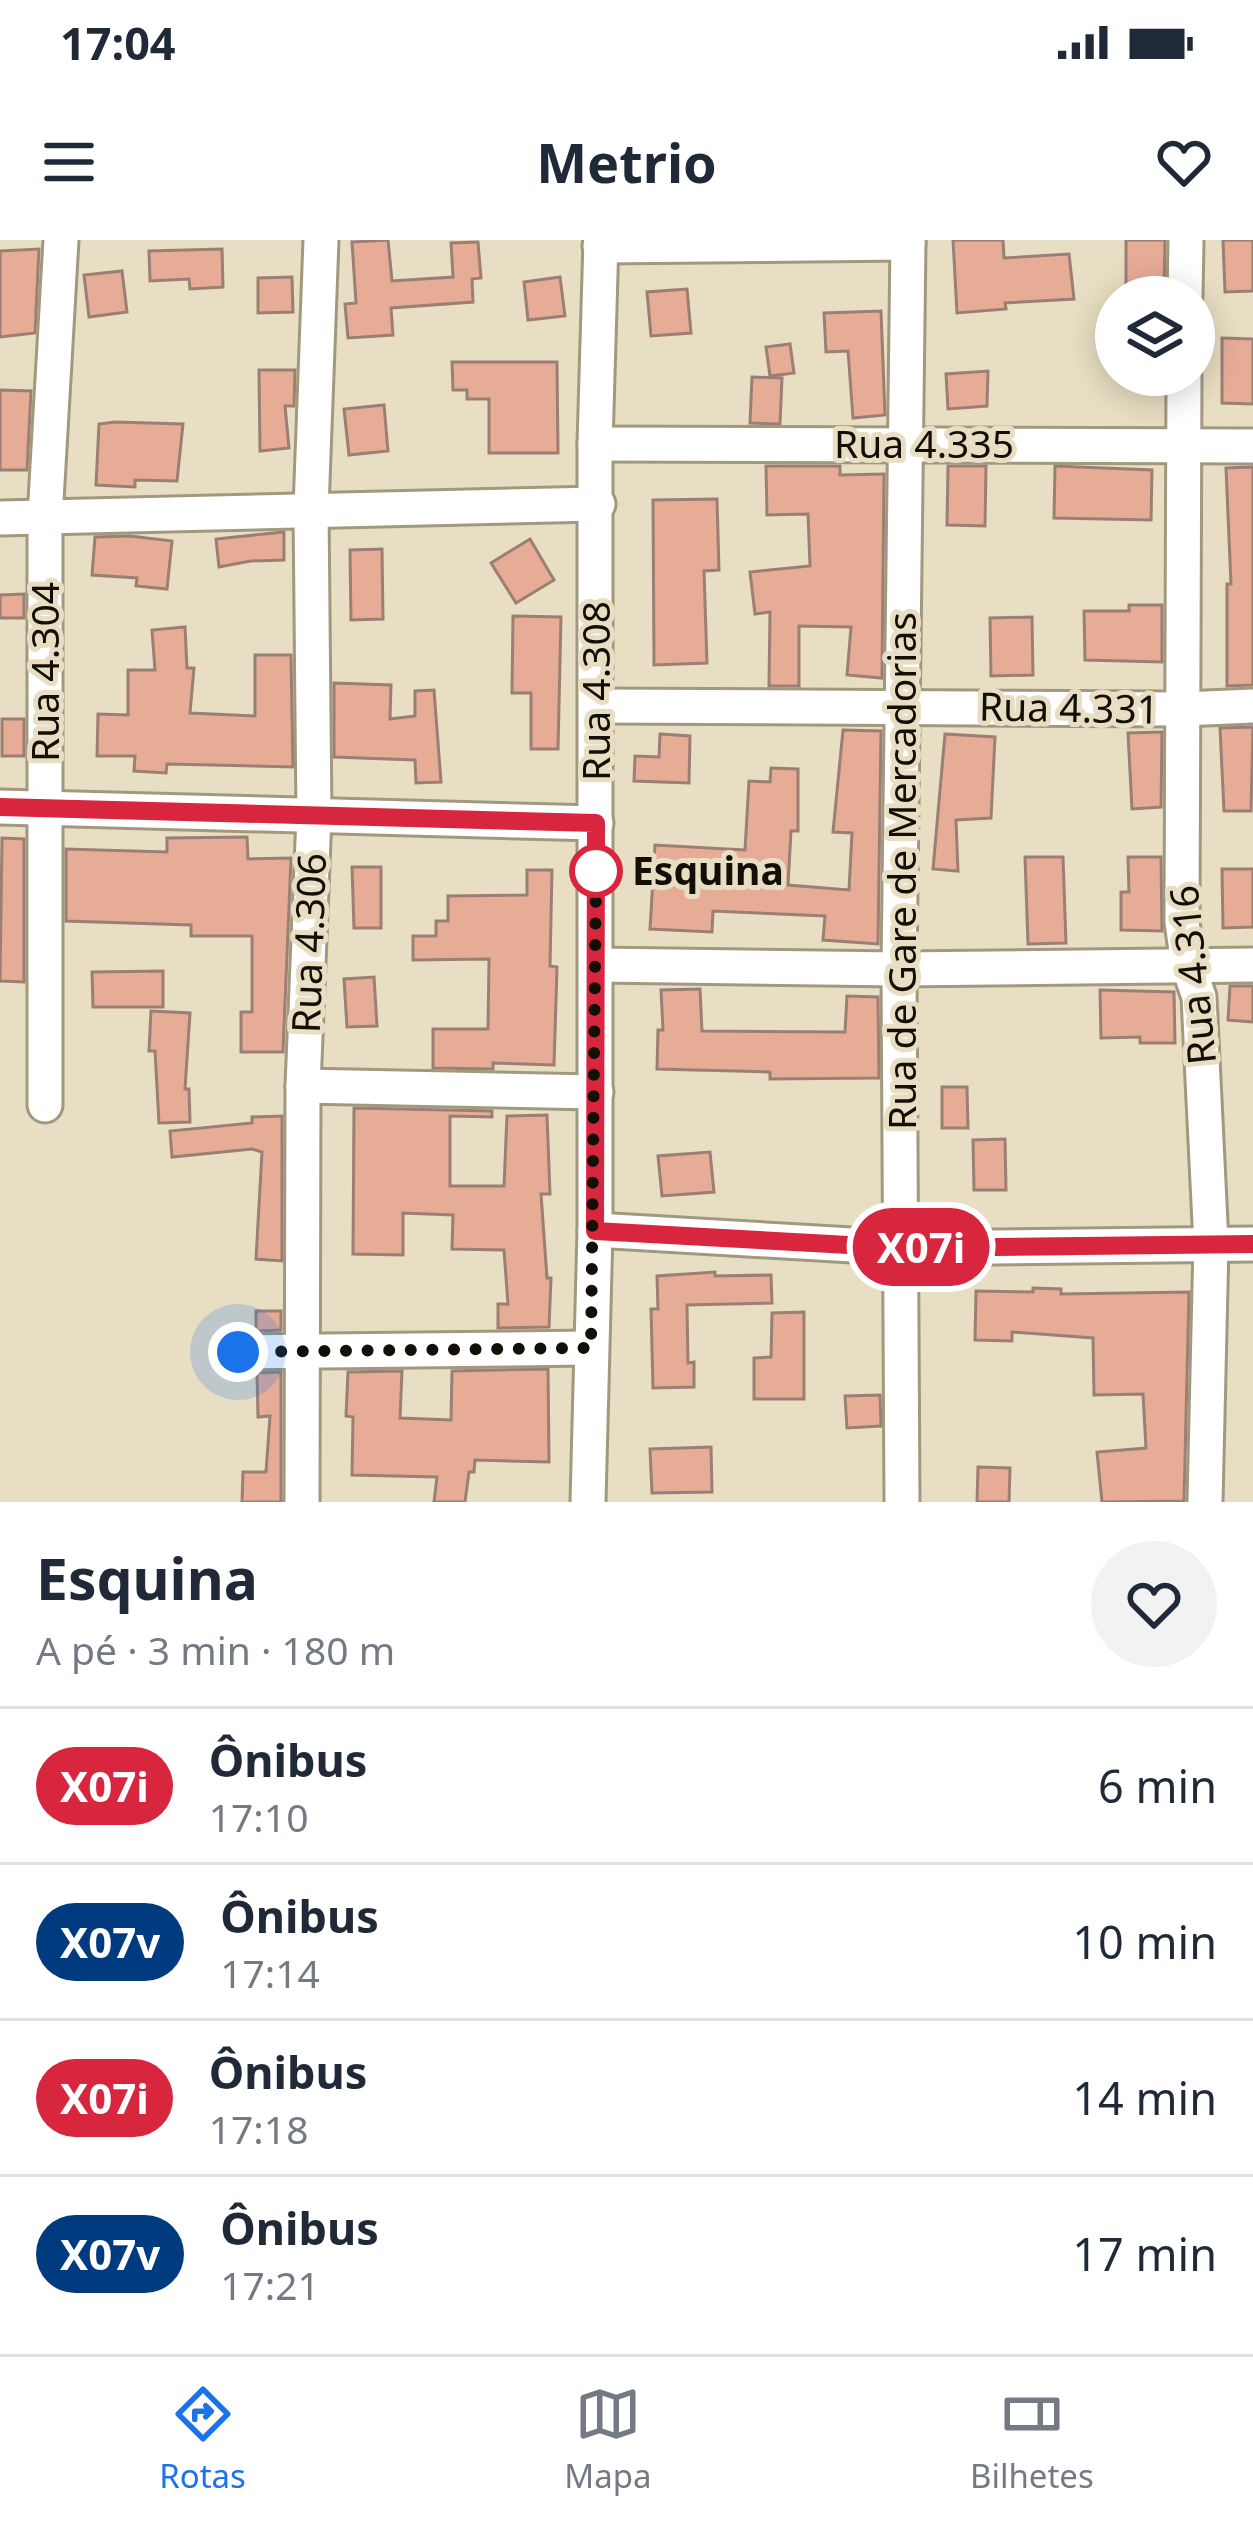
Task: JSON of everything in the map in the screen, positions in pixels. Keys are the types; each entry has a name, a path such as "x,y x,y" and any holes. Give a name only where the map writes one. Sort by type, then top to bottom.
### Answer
{"street":[{"name":"Rua 4.304","path":"45,1105 45,518 61,240"},
{"name":"Rua 4.306","path":"302,1502 303,1086 314,816 311,509 321,240"},
{"path":"1185,276 1186,240"},
{"path":"601,243 908,241"},
{"name":"Rua de Gare de Mercadorias","path":"902,1502 899,969 908,241"},
{"name":"Rua 4.308","path":"588,1502 595,1231 595,444 601,243"},
{"name":"Rua 4.316","path":"1184,396 1182,922 1188,965 1199,997 1211,1244 1205,1502"},
{"name":"Rua 4.335","path":"595,444 1253,446"},
{"path":"0,518 598,504"},
{"name":"Rua 4.331","path":"596,706 1183,710 1253,706"},
{"path":"0,807 596,823"},
{"path":"597,965 899,969 1253,964"},
{"path":"303,1086 596,1092"},
{"path":"595,1231 903,1248 1253,1244"},
{"path":"238,1352 591,1348"}],"building":[{"path":"388,240 392,281 453,277 451,243 478,242 481,278 472,279 473,302 391,308 393,335 348,338 345,304 356,303 352,242"},
{"path":"953,240 1003,240 1004,258 1069,254 1074,299 1005,303 1006,309 957,313"},
{"path":"1126,240 1165,240 1164,276 1126,276"},
{"path":"1223,240 1253,240 1253,291 1225,292"},
{"path":"39,249 35,333 0,337 0,251"},
{"path":"222,249 223,287 190,289 189,279 150,281 149,251"},
{"path":"122,271 127,312 89,317 84,275"},
{"path":"292,277 293,312 258,313 258,278"},
{"path":"560,277 565,316 528,320 524,282"},
{"path":"687,289 691,333 651,336 647,292"},
{"path":"881,311 885,415 853,418 848,351 826,352 824,313"},
{"path":"1222,338 1253,339 1253,404 1222,403"},
{"path":"790,344 794,373 770,376 766,347"},
{"path":"452,362 557,362 558,453 489,453 489,399 467,399 467,390 453,390"},
{"path":"259,370 295,370 294,406 285,406 289,448 260,451"},
{"path":"988,371 987,406 948,409 946,374"},
{"path":"752,377 782,378 780,424 750,423"},
{"path":"0,390 31,391 27,470 0,470"},
{"path":"384,405 388,451 349,455 344,409"},
{"path":"99,424 183,424 177,481 135,480 135,487 96,485"},
{"path":"766,466 840,466 840,475 884,474 882,678 847,675 851,627 799,626 799,686 769,686 770,612 755,614 750,572 810,566 808,514 767,515"},
{"path":"948,466 986,466 985,526 947,525"},
{"path":"1055,466 1152,470 1151,520 1054,518"},
{"path":"1253,467 1253,685 1227,686 1227,584 1231,584 1226,468"},
{"path":"717,499 719,570 704,571 707,663 654,665 653,500"},
{"path":"284,532 284,560 219,567 216,539"},
{"path":"95,537 172,541 167,589 136,586 137,578 92,575"},
{"path":"530,539 554,580 516,603 491,563"},
{"path":"382,549 383,619 351,620 350,550"},
{"path":"24,594 24,618 0,618 0,595"},
{"path":"1129,605 1162,605 1162,662 1085,660 1084,611 1129,611"},
{"path":"513,616 561,617 558,749 531,749 531,693 512,693"},
{"path":"1032,617 1033,675 991,676 990,618"},
{"path":"185,627 187,668 194,668 190,713 255,716 255,655 291,655 293,767 167,764 166,773 134,771 135,756 97,756 98,714 128,715 128,670 155,670 152,630"},
{"path":"334,683 391,685 390,719 415,716 415,691 434,690 441,782 416,783 415,760 334,757"},
{"path":"2,719 24,719 24,756 2,756"},
{"path":"1253,727 1251,811 1224,811 1220,728"},
{"path":"843,730 881,731 878,944 823,940 825,916 713,911 712,932 650,929 655,845 745,850 749,781 770,782 771,768 798,769 798,831 791,831 788,885 849,890 852,833 833,832"},
{"path":"1162,732 1161,807 1132,809 1128,733"},
{"path":"660,734 690,736 689,783 634,781 635,756 659,757"},
{"path":"945,734 995,737 991,818 956,820 958,871 933,869"},
{"path":"247,837 248,859 291,858 283,1052 241,1052 241,1012 252,1012 252,936 191,936 191,925 66,921 66,849 167,852 167,838"},
{"path":"2,838 24,839 24,982 0,981"},
{"path":"1025,857 1063,857 1066,943 1028,944"},
{"path":"1128,857 1161,857 1162,931 1121,930 1121,892 1129,892"},
{"path":"352,867 381,867 381,928 354,928"},
{"path":"1222,869 1253,869 1253,927 1223,928"},
{"path":"527,870 552,870 550,966 557,967 554,1065 433,1068 433,1029 488,1029 489,959 413,960 413,936 436,936 436,921 448,921 448,896 527,895"},
{"path":"163,971 163,1007 93,1007 92,972"},
{"path":"374,977 377,1026 347,1027 344,979"},
{"path":"1230,986 1253,986 1253,1022 1228,1020"},
{"path":"700,989 702,1031 845,1032 847,996 878,997 879,1078 770,1079 770,1072 657,1069 658,1030 663,1030 661,990"},
{"path":"1100,990 1174,992 1175,1043 1140,1043 1140,1037 1101,1038"},
{"path":"151,1011 190,1013 185,1089 189,1089 190,1122 159,1123 155,1051 149,1051"},
{"path":"942,1087 967,1087 968,1128 942,1128"},
{"path":"354,1108 492,1111 492,1117 450,1116 450,1186 504,1186 507,1116 547,1115 550,1194 541,1194 547,1278 551,1278 549,1327 498,1328 498,1304 508,1304 504,1250 452,1249 453,1215 403,1213 403,1255 353,1254"},
{"path":"282,1116 282,1261 256,1259 262,1152 172,1157 170,1131"},
{"path":"1005,1139 1006,1190 974,1190 973,1140"},
{"path":"710,1152 714,1192 662,1196 658,1156"},
{"path":"715,1272 715,1276 771,1275 772,1303 687,1305 688,1363 694,1362 694,1387 653,1388 651,1309 658,1309 657,1276"},
{"path":"1033,1288 1061,1289 1061,1294 1189,1292 1184,1501 1102,1502 1097,1452 1146,1448 1143,1394 1094,1395 1093,1338 1012,1332 1012,1341 975,1340 976,1291 1033,1292"},
{"path":"256,1311 281,1311 281,1330 256,1331"},
{"path":"804,1312 804,1399 754,1399 754,1358 771,1357 772,1313"},
{"path":"548,1369 549,1462 475,1460 465,1502 434,1502 437,1477 352,1475 353,1417 346,1416 348,1372 402,1371 400,1418 451,1420 452,1371"},
{"path":"281,1372 281,1502 242,1502 243,1472 266,1472 270,1416 258,1417 257,1373"},
{"path":"880,1395 881,1426 847,1428 845,1396"},
{"path":"711,1447 712,1492 652,1493 650,1449"},
{"path":"978,1467 1010,1468 1009,1502 977,1502"}],"bus line":[{"name":"X07i","path":"0,807 596,823 595,1231 903,1248 1253,1244"}],"place":[{"name":"Esquina","path":"596,871"}],"route":[{"path":"238,1352 591,1348 596,871"}]}
